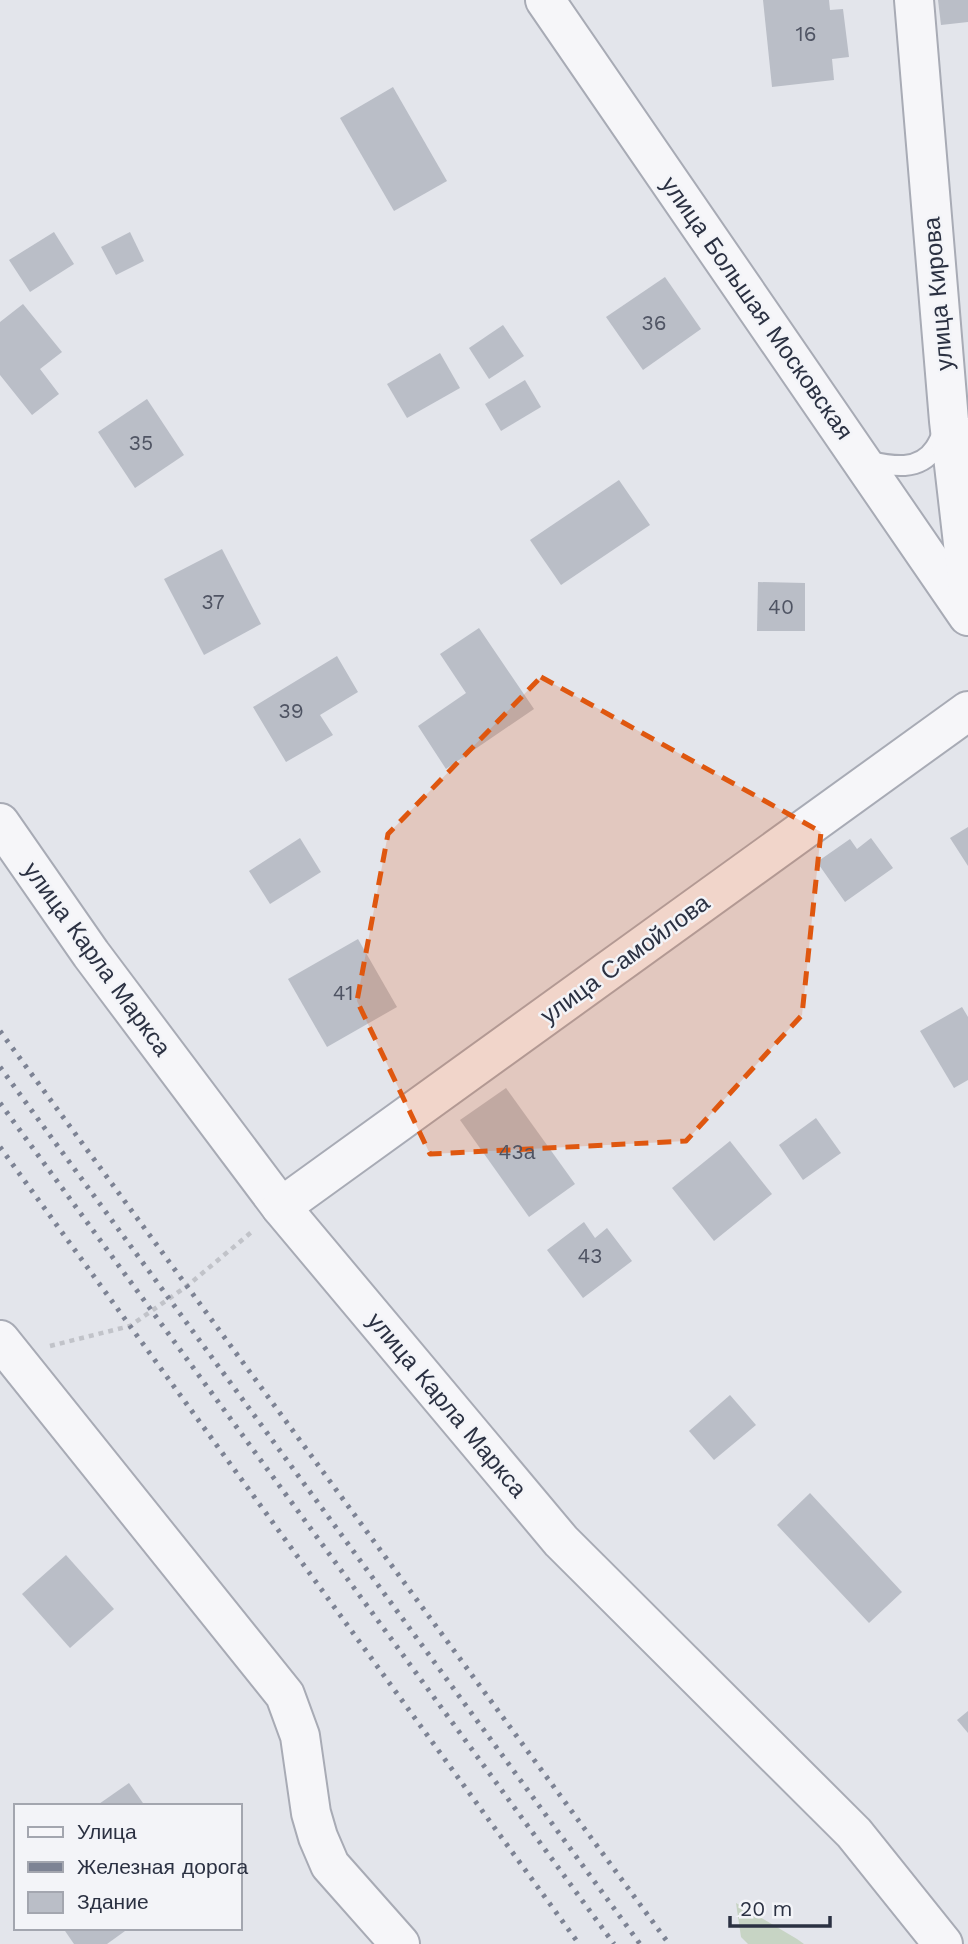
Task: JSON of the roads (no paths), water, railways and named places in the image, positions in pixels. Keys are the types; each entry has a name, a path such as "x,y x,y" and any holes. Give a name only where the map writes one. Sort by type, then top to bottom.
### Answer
{"street":[{"name":"улица Большая Московская","path":"545,0 968,616"},
{"name":"улица Кирова","path":"914,0 949,421 968,587"},
{"name":"улица Самойлова","path":"281,1207 968,711"},
{"name":"улица Карла Маркса","path":"0,823 91,954 281,1207 561,1541 853,1833 943,1944"},
{"path":"7,1363 258,1659 285,1695 300,1737 311,1813 330,1865 400,1944"}],"lane":[{"path":"862,460 891,466 917,464 934,451 949,421"}],"railway":[{"path":"0,1031 669,1944"},
{"path":"0,1067 640,1944"},
{"path":"0,1103 614,1944"},
{"path":"0,1147 579,1944"}]}
